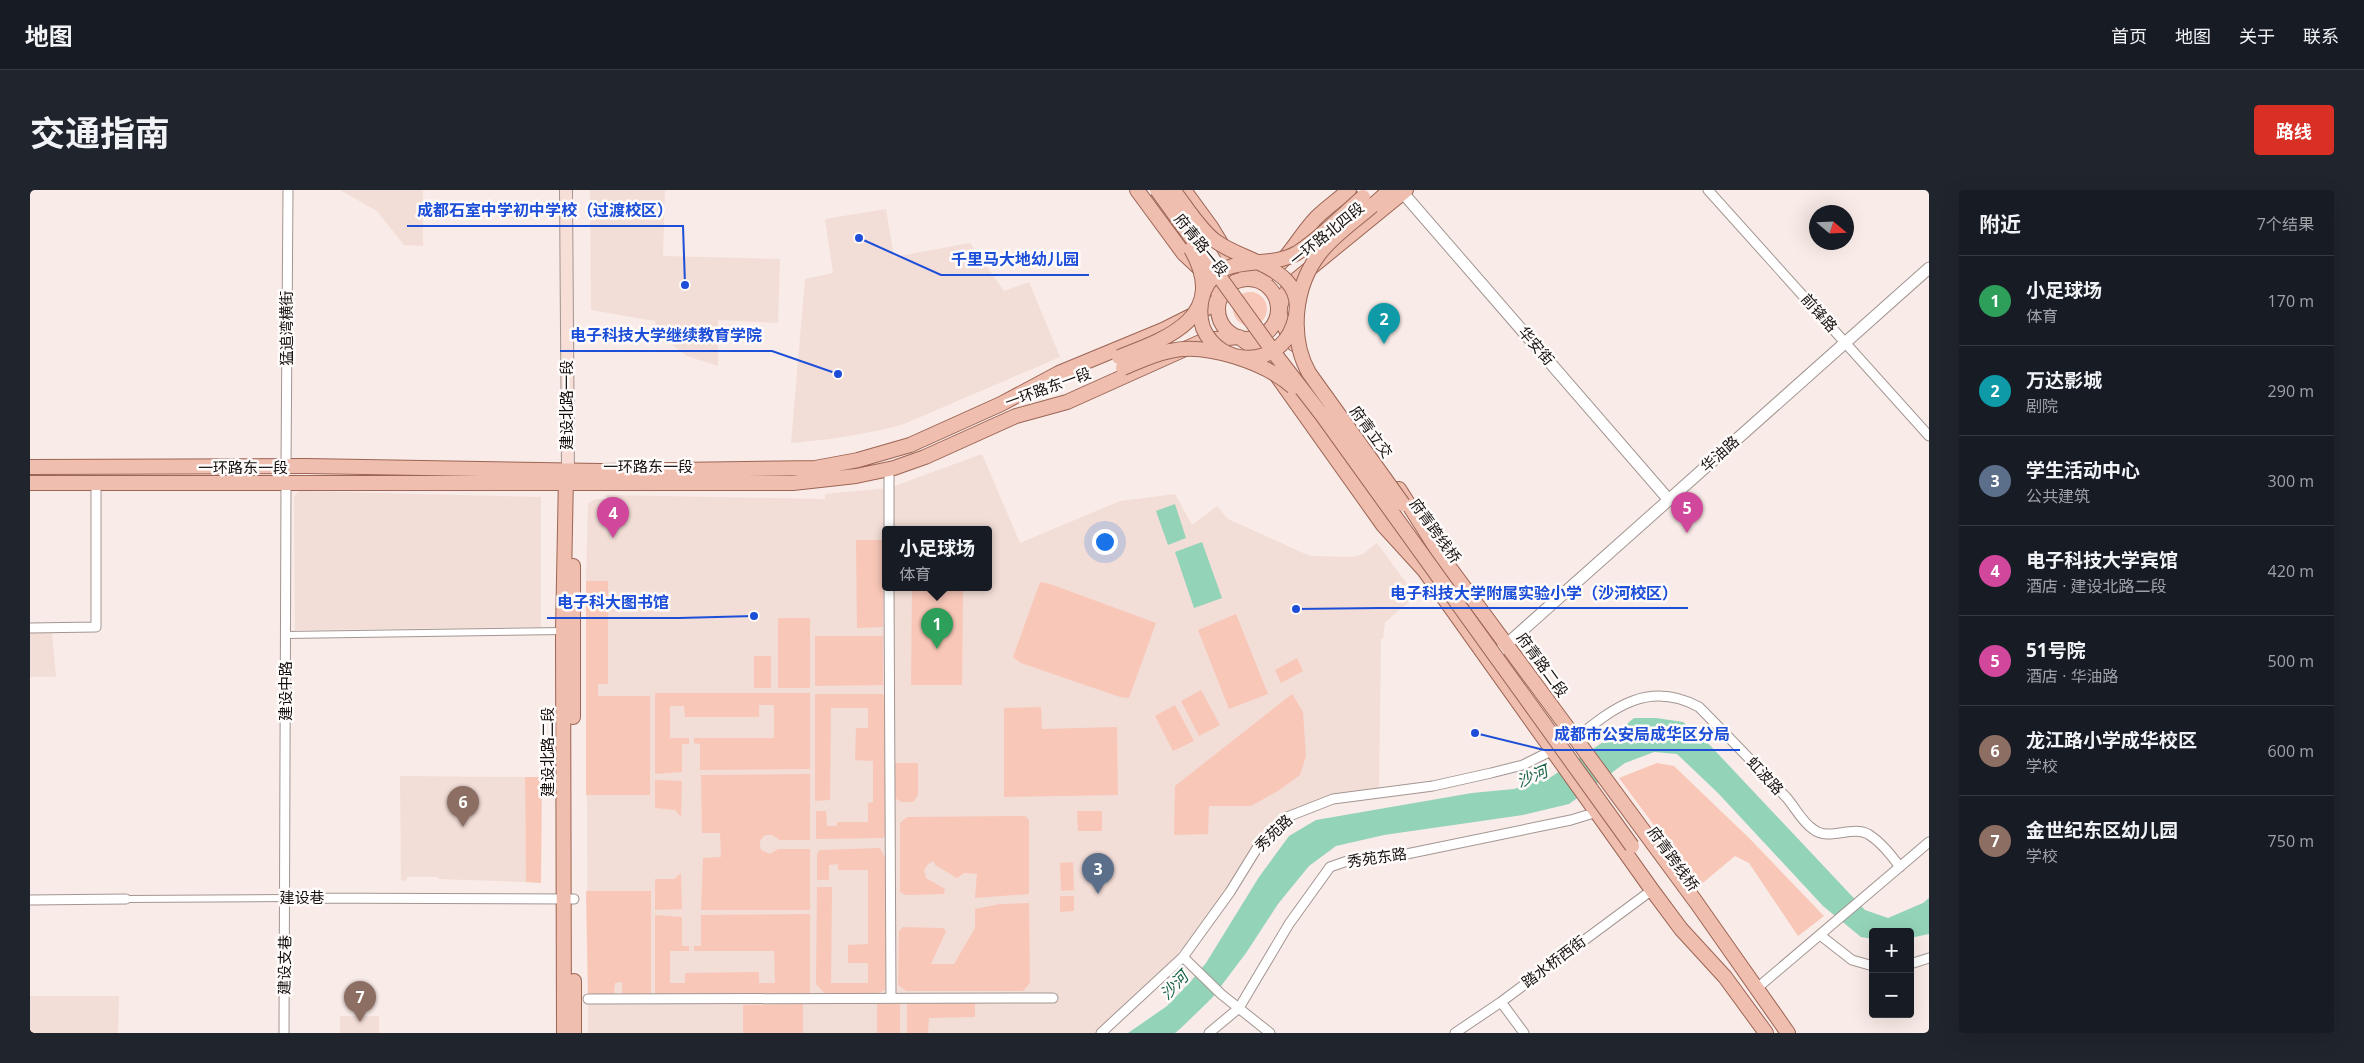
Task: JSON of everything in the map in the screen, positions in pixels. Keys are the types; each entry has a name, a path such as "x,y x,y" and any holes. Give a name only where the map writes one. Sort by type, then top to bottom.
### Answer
{"main road":[{"name":"建设北路一段","path":"566,190 570,477"},
{"name":"建设北路一段","path":"570,477 575,190"},
{"name":"府青路一段","path":"1137,190 1184,254 1215,283 1220,299"},
{"name":"府青立交","path":"1149,190 1200,264 1203,278 1201,319 1209,338 1218,348 1231,355 1244,358 1258,357 1272,352 1283,344 1291,332 1296,319 1302,290 1310,266 1321,251 1369,198"},
{"name":"府青跨线桥","path":"1157,190 1685,911 1754,986"},
{"name":"府青跨线桥","path":"1168,190 1685,911 1725,977"},
{"name":"府青立交","path":"1173,190 1213,239 1256,262 1271,267 1283,276 1294,296 1301,359 1308,373 1441,556"},
{"name":"府青路一段","path":"1184,190 1212,227 1228,255 1258,280"},
{"name":"一环路北四段","path":"1258,280 1270,274 1282,264 1317,217 1349,190"},
{"name":"府青立交","path":"1002,404 1121,362 1177,332 1191,320 1207,285 1216,274 1228,266 1296,253 1369,198 1400,191"},
{"name":"一环路北四段","path":"1278,310 1283,295 1298,279 1400,191"},
{"path":"1239,337 1257,338 1265,334 1272,327 1278,310 1274,292 1258,280 1240,280 1231,284 1220,299 1219,318 1224,326 1239,337 1254,348 1266,362 1383,525 1424,570"},
{"name":"一环路东一段","path":"620,477 815,468 858,460 910,446 1002,404 1059,373 1163,330 1207,308 1220,299"},
{"name":"府青路二段","path":"1278,310 1283,325 1295,346 1407,500 1441,556 1696,902 1788,1033"},
{"name":"一环路东一段","path":"30,483 286,484 620,477 793,483 856,476 889,469 925,457 1016,416 1066,402 1205,340 1239,337"},
{"path":"1016,416 1121,362 1172,350 1190,350 1231,355 1256,363 1279,375 1296,389 1652,890 1681,929 1725,977 1766,1033"},
{"name":"一环路东一段","path":"30,466 286,467 570,477"},
{"name":"建设北路二段","path":"570,477 563,632 574,1033"},
{"name":"建设北路二段","path":"564,1033 569,899 570,477"}],"street":[{"name":"猛追湾横街","path":"286,467 288,190"},
{"name":"前锋路","path":"1708,190 1929,436"},
{"name":"华安街","path":"1400,191 1669,500"},
{"name":"华油路","path":"1488,660 1929,268"},
{"path":"889,469 889,526"},
{"path":"30,628 96,627 96,483"},
{"name":"建设中路","path":"286,484 286,898"},
{"path":"889,591 891,998"},
{"path":"286,635 563,632"},
{"name":"虹波路","path":"1579,744 1604,716 1645,696 1682,697 1705,713 1788,800 1813,830 1824,834 1838,834 1850,831 1867,834 1884,847 1900,867"},
{"name":"秀苑路","path":"1101,1033 1182,957 1230,892 1258,844 1287,817 1333,799 1433,786 1523,765 1553,750"},
{"name":"秀苑东路","path":"1209,1033 1239,1008 1289,924 1330,867 1353,859 1392,857 1571,820 1597,812"},
{"path":"1754,986 1830,927 1929,842"},
{"name":"踏水桥西街","path":"1455,1033 1501,1002 1652,890"},
{"name":"建设巷","path":"30,900 286,898 569,899"},
{"name":"建设支巷","path":"284,1033 286,898"},
{"path":"1820,935 1852,960 1869,965"},
{"path":"1182,957 1221,994 1270,1033"},
{"path":"1914,963 1929,958"},
{"path":"588,999 1053,998"},
{"path":"1501,1002 1524,1033"}],"shaded area":[{"path":"340,190 423,190 423,246 404,245 377,211"},
{"path":"590,190 665,190 663,256 780,259 778,323 718,320 718,366 687,356 662,337 657,331 655,321 591,310"},
{"path":"886,209 894,257 970,243 1004,291 1029,282 1060,357 904,424 831,439 791,443 805,279 833,273 825,219"},
{"path":"1250,292 1262,297 1267,309 1262,321 1250,326 1238,321 1233,309 1238,297"},
{"path":"982,454 1020,543 1120,501 1175,494 1192,525 1217,506 1228,519 1310,556 1353,557 1363,554 1377,543 1416,596 1385,622 1383,639 1381,638 1379,790 1327,797 1300,807 1279,818 1262,836 1232,884 1184,950 1179,951 1176,960 1096,1033 588,1033 586,581 588,503 596,499 606,499 606,495 825,499 825,494 889,488"},
{"path":"299,491 541,497 541,627 295,630 294,497"},
{"path":"1175,504 1186,538 1168,545 1156,511"},
{"path":"856,540 882,540 883,627 857,628"},
{"path":"1202,542 1222,598 1194,608 1175,552"},
{"path":"586,581 608,581 608,684 598,684 598,696 650,696 650,795 586,795"},
{"path":"1040,582 1156,623 1129,698 1120,697 1021,663 1013,657"},
{"path":"912,591 963,591 962,685 911,685"},
{"path":"1236,614 1268,694 1229,709 1198,630"},
{"path":"778,618 810,618 810,688 778,688"},
{"path":"30,632 52,633 56,677 30,677"},
{"path":"815,636 883,636 883,685 815,686"},
{"path":"754,656 771,656 771,688 754,688"},
{"path":"1297,658 1303,671 1281,683 1275,670"},
{"path":"1201,690 1220,725 1199,736 1181,701"},
{"path":"655,693 810,693 810,769 700,770 700,744 694,743 694,738 774,738 774,705 759,705 759,717 685,717 684,706 670,706 670,738 689,738 689,744 682,744 682,772 655,774"},
{"path":"815,694 882,694 887,698 887,832 883,838 816,839 816,811 826,811 827,826 837,826 837,822 868,822 868,803 873,802 873,761 855,760 856,728 868,728 868,708 831,708 830,800 815,801"},
{"path":"1292,694 1303,712 1306,756 1300,775 1278,791 1251,806 1209,806 1208,834 1174,835 1175,786"},
{"path":"1175,705 1194,741 1173,751 1155,716"},
{"path":"1041,707 1042,729 1117,727 1118,795 1004,797 1004,708"},
{"path":"1634,718 1656,718 1683,722 1705,740 1865,910 1888,918 1923,903 1929,898 1929,934 1914,937 1914,928 1869,928 1869,938 1861,937 1823,906 1718,793 1677,754 1654,752 1625,763 1569,804 1523,815 1384,835 1336,846 1309,866 1278,904 1246,953 1212,998 1181,1028 1175,1033 1128,1033 1167,1006 1206,963 1259,877 1289,836 1316,820 1472,793 1514,789 1551,777 1615,734"},
{"path":"894,763 918,763 918,795 913,802 901,802 895,798"},
{"path":"1657,763 1674,766 1750,839 1824,916 1798,936 1749,863 1735,856 1699,886 1619,778"},
{"path":"810,774 810,840 779,840 768,835 762,838 760,845 761,850 770,854 778,849 810,849 810,910 701,910 703,858 721,857 720,833 702,833 701,775"},
{"path":"400,776 525,777 526,882 438,879 437,877 407,877 406,881 401,880"},
{"path":"525,777 542,777 541,883 526,882"},
{"path":"655,780 682,781 681,817 675,810 655,808"},
{"path":"1077,811 1102,811 1102,831 1078,831"},
{"path":"1025,816 1029,820 1029,894 975,898 977,874 964,873 957,878 935,865 934,861 928,864 924,870 926,878 945,889 944,894 905,895 900,892 900,823 907,817"},
{"path":"880,848 886,859 885,990 878,993 825,994 816,984 817,887 832,887 831,983 868,983 868,963 848,963 848,945 868,944 868,870 838,870 838,864 829,865 829,880 817,880 817,854 820,850"},
{"path":"1073,862 1074,890 1061,891 1060,863"},
{"path":"681,873 682,909 655,910 655,879 674,879"},
{"path":"586,891 651,891 651,995 622,995 622,982 615,983 614,995 588,995"},
{"path":"1060,896 1074,896 1074,911 1060,912"},
{"path":"1029,903 1030,983 1023,991 906,991 898,985 899,931 903,927 943,928 946,931 931,964 954,964 975,928 975,909 1000,904"},
{"path":"810,914 810,996 655,996 655,915 682,917 682,946 689,946 689,951 670,951 670,983 685,983 685,973 759,972 759,983 775,983 774,951 694,951 694,946 701,946 701,915"},
{"path":"30,996 119,996 118,1033 30,1033"},
{"path":"907,1003 975,1003 975,1017 929,1018 928,1033 907,1033"},
{"path":"803,1004 803,1033 743,1033 743,1005"},
{"path":"877,1004 900,1004 900,1033 877,1033"},
{"path":"340,1016 379,1016 379,1033 340,1033"}],"place":[{"name":"千里马大地幼儿园","path":"859,238"},
{"name":"成都石室中学初中学校（过渡校区）","path":"685,285"},
{"name":"万达影城","path":"1384,344"},
{"name":"电子科技大学继续教育学院","path":"838,374"},
{"name":"51号院","path":"1687,533"},
{"name":"电子科技大学宾馆","path":"613,538"},
{"name":"电子科技大学附属实验小学（沙河校区）","path":"1296,609"},
{"name":"电子科大图书馆","path":"754,616"},
{"name":"小足球场","path":"937,649"},
{"name":"成都市公安局成华区分局","path":"1475,733"},
{"name":"龙江路小学成华校区","path":"463,827"},
{"name":"学生活动中心","path":"1098,894"},
{"name":"金世纪东区幼儿园","path":"360,1022"}],"water label":[{"name":"沙河","path":"1532,776"},
{"name":"沙河","path":"1174,985"}]}
